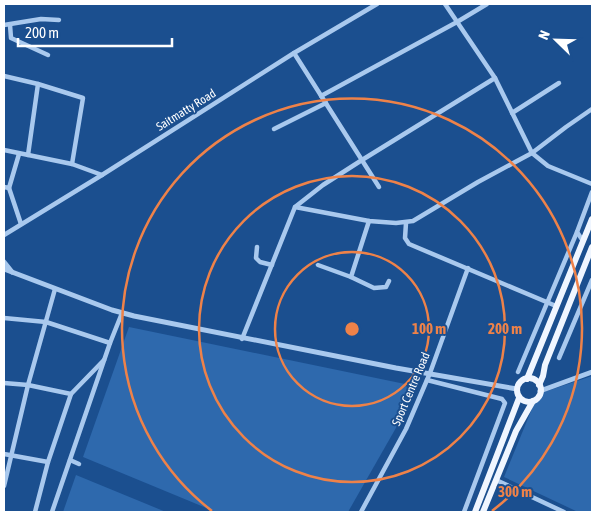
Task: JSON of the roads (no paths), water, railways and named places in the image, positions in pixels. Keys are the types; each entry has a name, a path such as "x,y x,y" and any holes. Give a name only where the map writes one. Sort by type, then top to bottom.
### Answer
{"main road":[{"path":"527,379 592,219"},
{"path":"483,512 516,431 533,401 538,397 545,365 590,259 592,247"},
{"path":"475,512 519,398 517,389 519,383 527,379 533,379 540,388"},
{"path":"519,398 527,402 533,401"}],"street":[{"name":"Saitmatty Road","path":"4,236 294,53 377,4"},
{"path":"445,4 495,78 532,153 548,166 592,184"},
{"path":"321,96 457,22 486,4"},
{"path":"4,25 41,19 59,20"},
{"path":"10,25 11,38 48,55"},
{"path":"294,53 379,186"},
{"path":"4,76 83,98 72,164"},
{"path":"242,339 295,207 362,160 495,78"},
{"path":"512,113 560,83"},
{"path":"28,155 38,84"},
{"path":"274,129 326,103"},
{"path":"295,207 369,221 406,222 422,216 478,182 532,153 566,126 592,109"},
{"path":"4,150 72,164 102,175"},
{"path":"19,154 6,188 21,224"},
{"path":"518,372 592,192"},
{"path":"351,277 369,221"},
{"path":"406,222 406,238 409,244 556,306"},
{"path":"577,232 583,241"},
{"path":"257,248 256,258 260,262 272,265"},
{"path":"4,262 12,273"},
{"path":"318,266 351,277 374,288 386,287 389,281"},
{"name":"Sport Centre Road","path":"361,512 406,429 430,373 468,268"},
{"path":"4,270 122,313 242,339 517,389"},
{"path":"559,358 592,280"},
{"path":"4,486 28,385 55,289"},
{"path":"52,512 104,359 122,313"},
{"path":"4,318 46,322 110,343"},
{"path":"36,512 48,462 71,394 104,359"},
{"path":"540,388 592,372"},
{"path":"427,380 502,400 505,403 505,408 464,512"},
{"path":"4,383 28,385 71,394"},
{"path":"4,454 48,462"},
{"path":"70,460 79,464"},
{"path":"496,480 564,512"}]}
